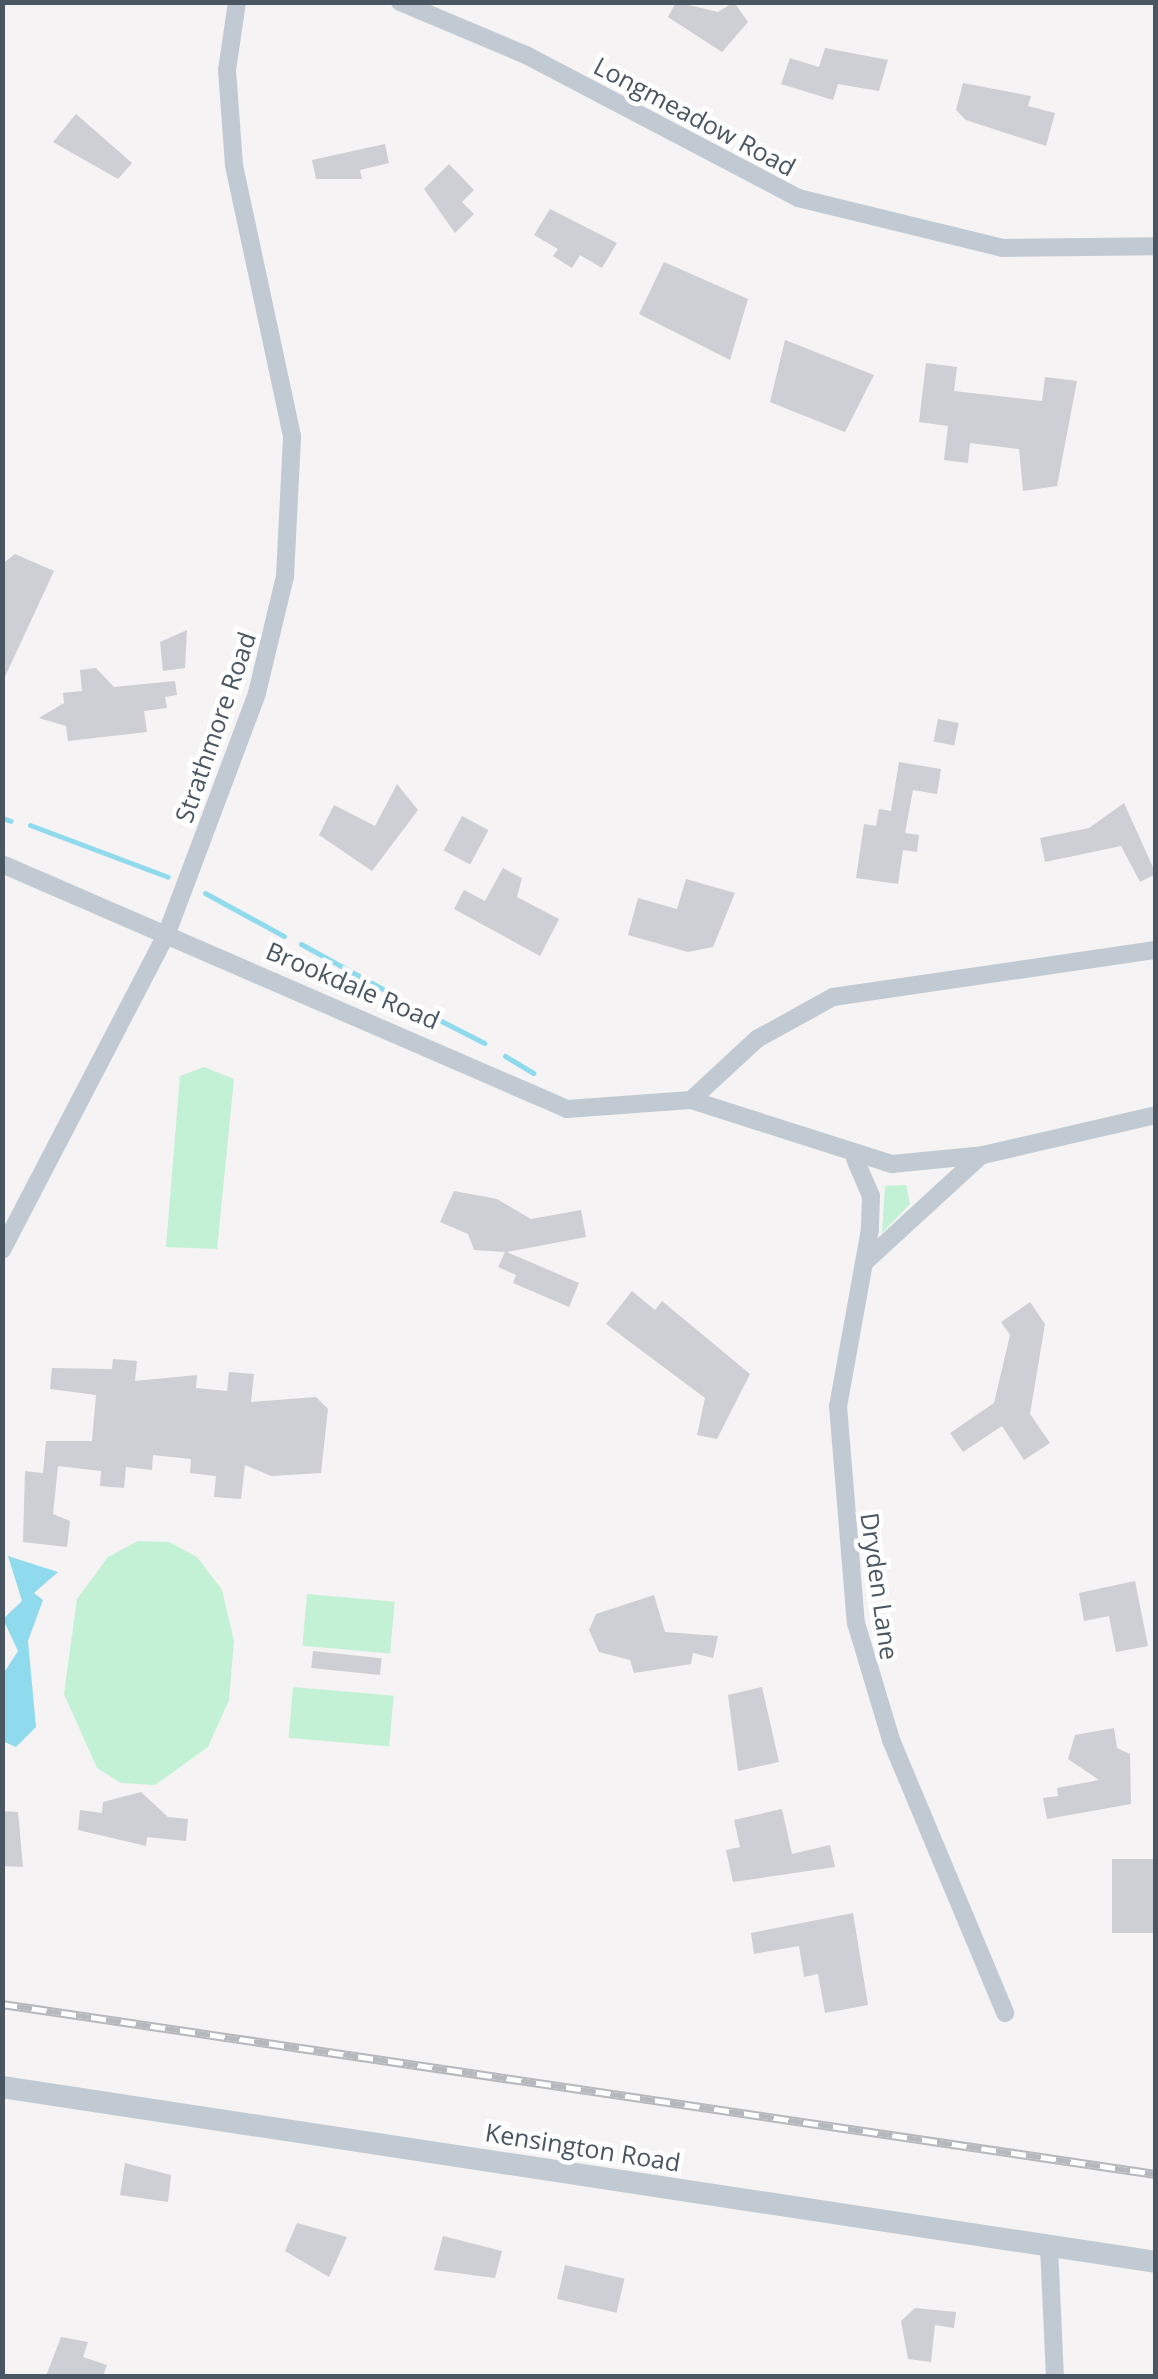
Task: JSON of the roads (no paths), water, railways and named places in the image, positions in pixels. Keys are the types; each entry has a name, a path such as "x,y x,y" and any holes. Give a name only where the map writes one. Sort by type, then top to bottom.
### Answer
{"street":[{"name":"Strathmore Road","path":"2,1250 167,933 257,693 290,519 288,396 228,115 237,2"},
{"name":"Longmeadow Road","path":"400,2 526,55 798,198 1003,248 1156,246"},
{"name":"Brookdale Road","path":"2,864 568,1108 691,1100 855,1158 926,1164 983,1155 1156,1115"},
{"path":"691,1100 757,1039 833,997 1156,950"},
{"path":"865,1262 983,1155"},
{"name":"Dryden Lane","path":"855,1158 871,1196 865,1262 838,1406 856,1623 891,1740 1006,2013"},
{"name":"Kensington Road","path":"2,2087 1156,2262"},
{"path":"1049,2246 1055,2376"}],"water":[{"path":"8,1556 58,1572 34,1593 43,1600 28,1641 36,1727 16,1747 2,1741 3,1674 18,1651 3,1619 22,1601"}],"waterway":[{"path":"2,818 11,821"},
{"path":"30,825 168,877"},
{"path":"205,893 284,936"},
{"path":"301,944 392,994"},
{"path":"406,1003 484,1043"},
{"path":"505,1056 533,1073"}],"railway":[{"path":"2,2004 1156,2174"}]}
